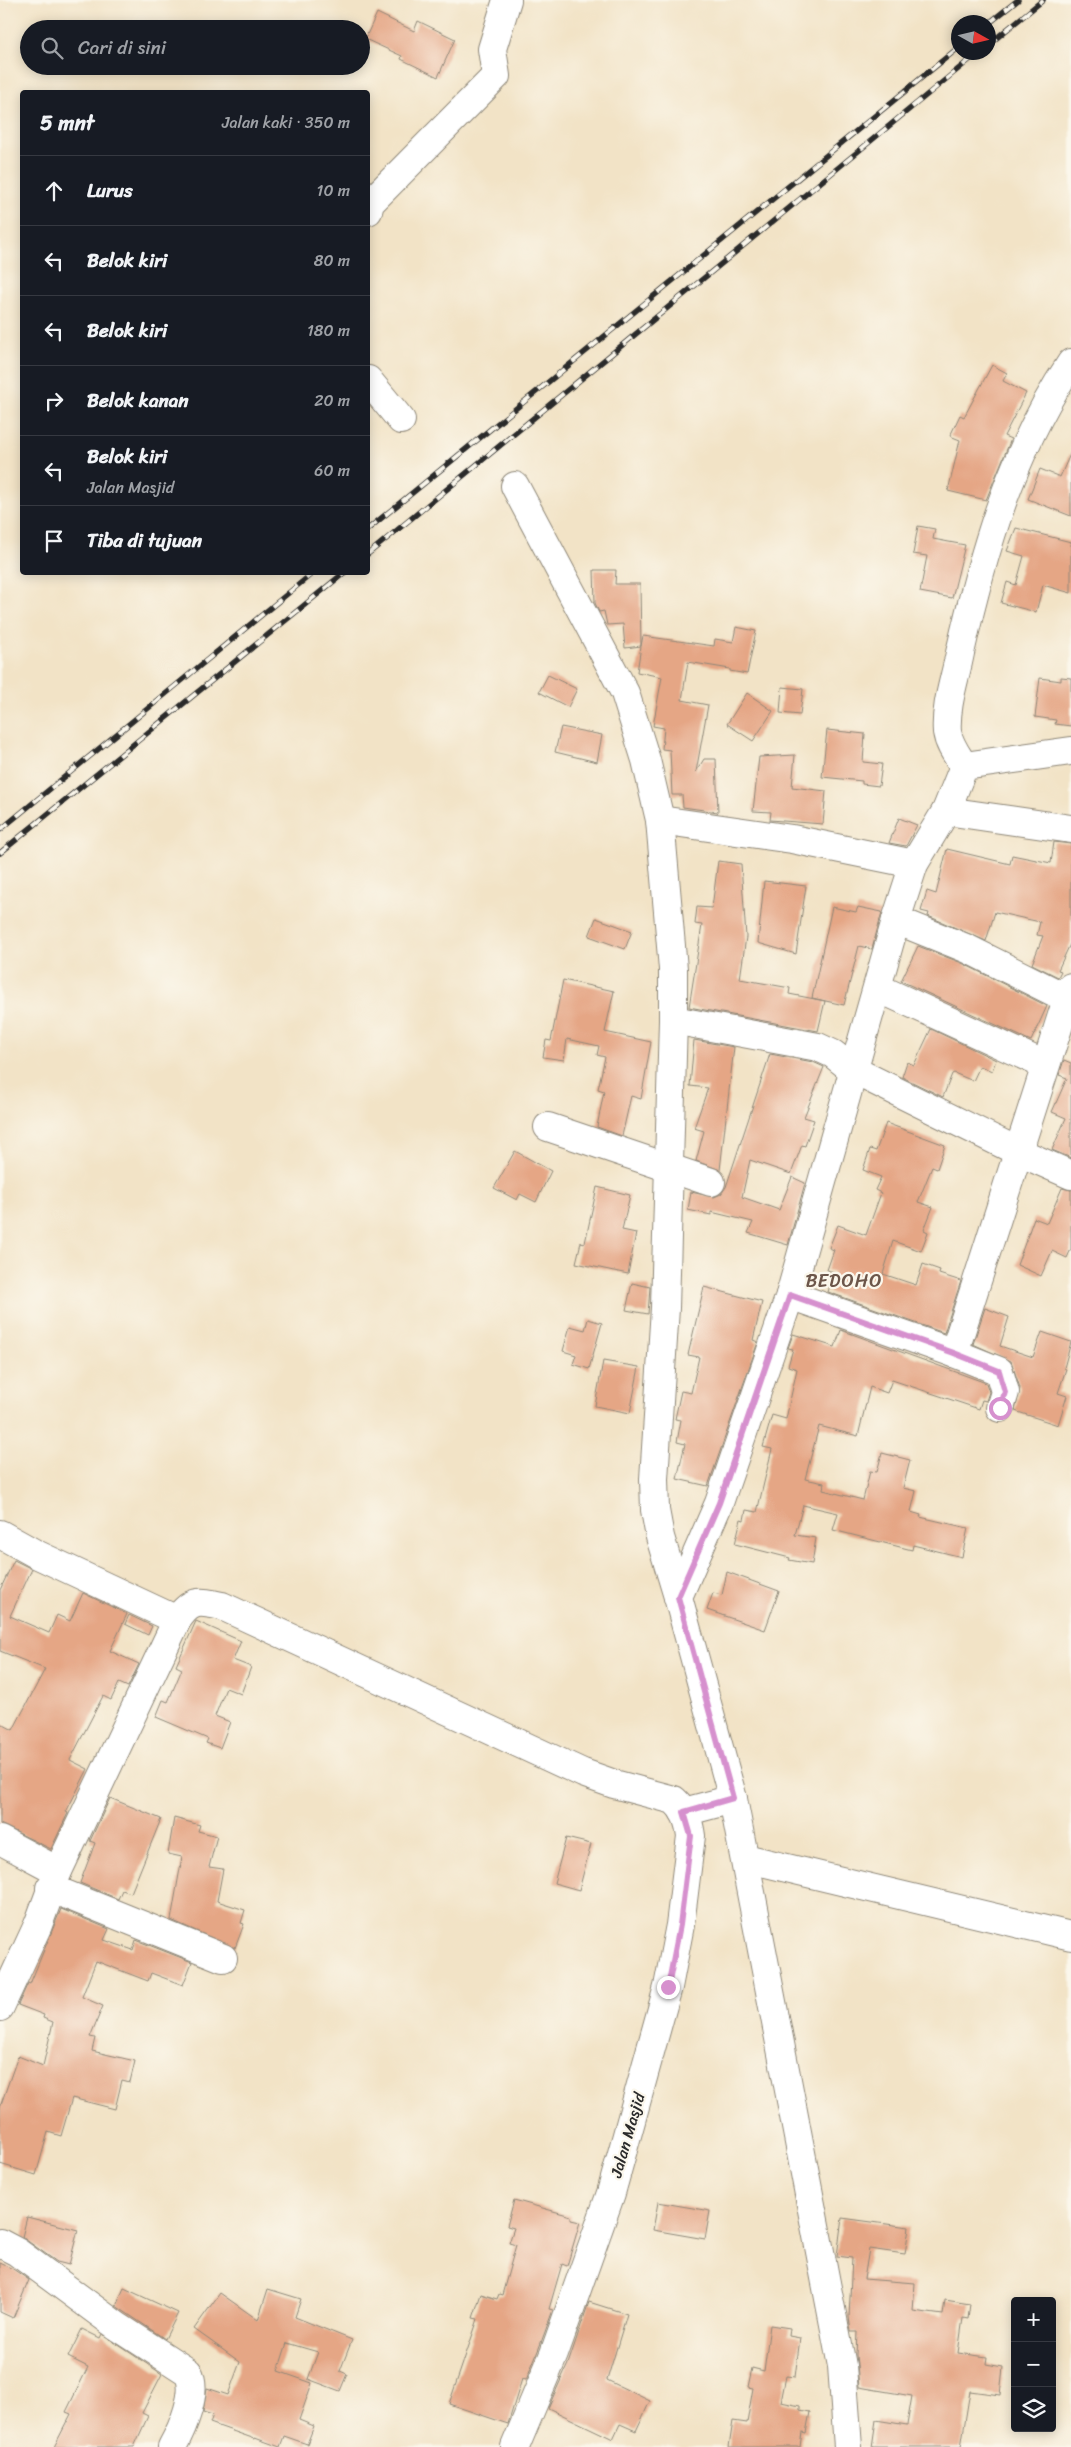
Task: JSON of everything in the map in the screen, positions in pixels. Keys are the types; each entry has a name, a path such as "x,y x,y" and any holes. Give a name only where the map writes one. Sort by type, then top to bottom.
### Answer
{"street":[{"path":"370,203 496,76 492,48 507,0"},
{"path":"964,766 952,748 947,733 948,708 976,583 995,520 1014,469 1031,431 1071,363"},
{"path":"370,382 401,420"},
{"path":"515,486 625,693 646,760 660,820 673,969 673,1020 665,1308 654,1479 655,1510 660,1537 678,1597 712,1804 744,1858 842,2366 848,2447"},
{"path":"964,766 1071,750"},
{"path":"678,1597 719,1503 790,1295 896,920 914,864 946,811 964,766"},
{"path":"946,811 1071,830"},
{"path":"660,820 792,839 914,864"},
{"path":"896,920 1069,993 1044,1065 1019,1152 954,1353"},
{"path":"878,988 1044,1065"},
{"path":"673,1020 818,1047 833,1054 853,1070 1019,1152 1071,1175"},
{"path":"548,1127 711,1182"},
{"path":"790,1295 954,1353 999,1371 1005,1392 1000,1408"},
{"path":"0,1534 36,1554 178,1620"},
{"path":"0,2007 38,1925 54,1880 178,1620 184,1609 194,1603 206,1602 222,1606 583,1773 614,1784 674,1800 712,1804"},
{"name":"Jalan Masjid","path":"515,2447 583,2277 611,2193 660,2015 680,1925 691,1836 712,1804"},
{"path":"0,1840 54,1880 223,1958"},
{"path":"744,1858 1071,1936"},
{"path":"0,2243 17,2252 117,2326 188,2372 192,2378 188,2409 172,2447"}],"building":[{"path":"377,13 414,31 418,21 455,39 438,77 401,59 402,56 370,41 370,28"},
{"path":"992,365 1007,373 1003,381 1026,393 1004,436 1011,439 986,500 948,491 960,440 950,436 960,415 964,417"},
{"path":"1071,452 1071,516 1028,499 1040,469 1060,477"},
{"path":"918,526 935,529 933,539 965,545 952,598 920,592 927,556 913,554"},
{"path":"1016,528 1071,542 1071,593 1043,585 1036,612 1001,603 1007,582 1016,585 1024,556 1007,551"},
{"path":"594,570 616,570 615,584 640,584 641,646 625,648 623,624 607,625 604,611 599,612 595,603"},
{"path":"736,627 756,631 747,674 730,671 730,669 688,662 682,700 708,705 696,772 704,759 716,759 718,812 683,807 682,795 672,795 670,750 662,749 664,728 653,726 662,677 637,672 643,636 714,646 715,639 733,642"},
{"path":"548,675 577,689 568,707 539,692"},
{"path":"1061,677 1071,678 1071,726 1055,724 1056,720 1035,717 1040,678 1061,681"},
{"path":"782,687 803,689 800,715 780,713"},
{"path":"747,693 773,711 753,741 727,724"},
{"path":"561,727 602,735 597,762 555,752"},
{"path":"827,730 865,734 863,762 882,764 879,786 862,784 862,781 822,777"},
{"path":"795,755 792,787 826,791 823,824 770,820 771,812 753,811 759,757"},
{"path":"899,818 917,825 906,846 889,843"},
{"path":"1054,842 1071,844 1071,942 1058,970 1061,971 1058,977 1032,964 1043,936 1037,935 1040,922 995,912 986,941 928,916 929,913 921,911 927,891 936,894 947,849 1010,864 1012,855 1051,863"},
{"path":"718,861 741,864 746,937 740,979 790,988 789,994 825,1001 818,1031 689,1007 702,925 695,924 697,907 712,908"},
{"path":"764,881 806,886 796,954 758,943"},
{"path":"832,907 856,912 858,907 882,912 872,949 859,946 844,1005 812,998"},
{"path":"596,918 632,931 625,949 589,936"},
{"path":"918,946 962,963 1047,1006 1031,1041 901,981"},
{"path":"563,980 614,991 605,1032 651,1042 641,1099 631,1096 622,1136 597,1127 604,1091 598,1089 605,1057 597,1055 599,1046 567,1039 564,1060 543,1057 546,1040 551,1041"},
{"path":"931,1029 996,1060 992,1071 980,1066 973,1081 954,1073 952,1074 943,1097 902,1077 907,1062 914,1065"},
{"path":"694,1040 734,1047 720,1170 696,1161 704,1131 694,1128 708,1088 690,1086"},
{"path":"770,1054 813,1062 824,1067 804,1117 814,1120 805,1146 802,1145 791,1174 750,1160 742,1197 779,1210 792,1177 805,1183 788,1245 748,1233 753,1222 711,1212 711,1215 688,1210 691,1192 714,1197 721,1194 726,1187"},
{"path":"1064,1060 1071,1063 1071,1158 1052,1150 1066,1118 1052,1112 1067,1078 1059,1075"},
{"path":"886,1123 945,1145 937,1169 932,1167 918,1202 933,1207 924,1230 928,1232 921,1251 893,1241 883,1274 916,1285 923,1264 940,1270 939,1274 961,1281 944,1333 828,1292 834,1272 827,1270 834,1250 829,1248 838,1225 866,1235 881,1193 875,1190 881,1177 863,1170 870,1149 876,1151"},
{"path":"515,1151 551,1171 536,1202 520,1194 517,1200 494,1188"},
{"path":"597,1187 630,1195 622,1230 636,1233 628,1274 576,1263 581,1242 585,1243"},
{"path":"1062,1188 1071,1190 1071,1249 1067,1258 1052,1251 1041,1276 1017,1265 1034,1218 1047,1223"},
{"path":"632,1283 650,1287 648,1314 626,1310"},
{"path":"704,1287 762,1302 753,1340 758,1342 708,1486 677,1479 685,1444 677,1442 681,1420 675,1419 681,1391 691,1393 699,1357 688,1355"},
{"path":"985,1308 1009,1317 1000,1346 1033,1357 1042,1332 1071,1342 1064,1368 1066,1369 1058,1393 1067,1396 1058,1425 1015,1411 1020,1388 1011,1361 973,1344"},
{"path":"588,1319 602,1323 589,1369 573,1364 576,1355 563,1351 570,1326 585,1330"},
{"path":"841,1330 986,1383 989,1392 986,1401 982,1400 979,1409 892,1380 887,1393 870,1387 858,1436 819,1426 805,1479 824,1483 823,1490 863,1500 870,1471 877,1472 882,1453 910,1460 903,1488 916,1491 911,1512 921,1515 920,1517 968,1528 962,1557 913,1545 912,1550 833,1530 838,1513 803,1505 795,1535 816,1538 812,1564 789,1560 790,1558 735,1544 741,1519 744,1520 746,1510 757,1512 772,1449 763,1447 772,1415 786,1419 797,1369 788,1366 793,1349 788,1348 793,1334 835,1347"},
{"path":"603,1361 639,1367 630,1413 595,1406"},
{"path":"14,1560 32,1569 10,1616 49,1633 57,1615 70,1621 83,1593 127,1614 110,1651 139,1664 128,1687 119,1683 111,1700 103,1696 70,1760 88,1769 66,1812 68,1813 51,1849 0,1824 0,1723 13,1730 45,1669 0,1651 0,1590"},
{"path":"727,1572 779,1591 765,1630 707,1610 713,1593 722,1595"},
{"path":"129,1615 152,1626 148,1635 125,1624"},
{"path":"196,1621 241,1641 233,1660 251,1667 241,1694 226,1688 215,1716 230,1722 220,1748 206,1743 208,1739 156,1717 163,1700 168,1702 182,1669 176,1666"},
{"path":"110,1798 161,1819 131,1893 122,1890 118,1899 80,1883 95,1843 90,1841"},
{"path":"174,1818 200,1825 198,1831 217,1836 209,1867 223,1869 217,1901 245,1910 241,1923 244,1924 235,1948 171,1920 182,1857 168,1854"},
{"path":"566,1838 591,1844 579,1890 554,1883"},
{"path":"61,1909 109,1929 104,1940 133,1950 136,1940 192,1962 183,1985 151,1973 148,1981 96,1961 82,1997 103,2006 90,2037 95,2038 92,2051 135,2061 130,2082 122,2080 115,2109 72,2098 61,2136 48,2132 36,2175 0,2164 0,2107 18,2056 43,2066 53,2022 43,2018 44,2015 18,2005 28,1983 30,1984"},
{"path":"514,2200 571,2216 571,2220 580,2222 567,2266 562,2264 549,2309 553,2310 526,2380 522,2379 508,2424 449,2404 478,2319 473,2318 481,2294 497,2299 499,2294 502,2295 516,2245 509,2243 514,2228 507,2226"},
{"path":"658,2202 710,2211 705,2239 653,2230"},
{"path":"27,2217 78,2230 69,2265 57,2262 22,2237"},
{"path":"842,2218 909,2227 905,2254 869,2249 864,2279 915,2283 913,2311 943,2315 945,2300 970,2304 968,2319 963,2318 958,2353 987,2357 986,2364 1003,2367 1000,2395 970,2391 961,2447 872,2447 876,2420 907,2425 912,2396 859,2387 856,2355 857,2332 851,2332 849,2317 852,2258 837,2256"},
{"path":"0,2263 29,2280 13,2318 0,2312"},
{"path":"124,2288 178,2313 165,2339 116,2306"},
{"path":"268,2289 301,2299 295,2317 352,2340 340,2371 347,2374 340,2391 308,2379 318,2352 287,2343 278,2371 312,2383 299,2420 314,2426 307,2444 284,2436 280,2447 210,2423 213,2415 203,2412 207,2388 228,2395 240,2362 194,2329 220,2293 258,2320"},
{"path":"589,2302 627,2314 607,2380 650,2401 636,2431 620,2424 613,2439 548,2408 568,2364"},
{"path":"770,2325 790,2328 789,2336 800,2338 795,2377 786,2376 781,2402 800,2406 800,2410 810,2412 806,2433 802,2432 800,2447 729,2447 733,2421 747,2423 753,2388 748,2387 752,2368 764,2371"},
{"path":"82,2329 100,2338 102,2334 162,2374 142,2413 148,2416 134,2447 54,2447 71,2414 66,2412 88,2367 68,2357"}],"railway":[{"path":"996,18 1018,0"},
{"path":"996,38 1043,0"},
{"path":"370,527 951,54"},
{"path":"370,552 969,60"},
{"path":"0,830 310,575"},
{"path":"0,853 341,575"}],"district":[{"name":"BEDOHO","path":"844,1280"}],"route":[{"path":"668,1987 680,1925 691,1836 689,1823 684,1812 733,1798 678,1597 719,1503 790,1295 954,1353 999,1371 1005,1392 1000,1408"}]}
